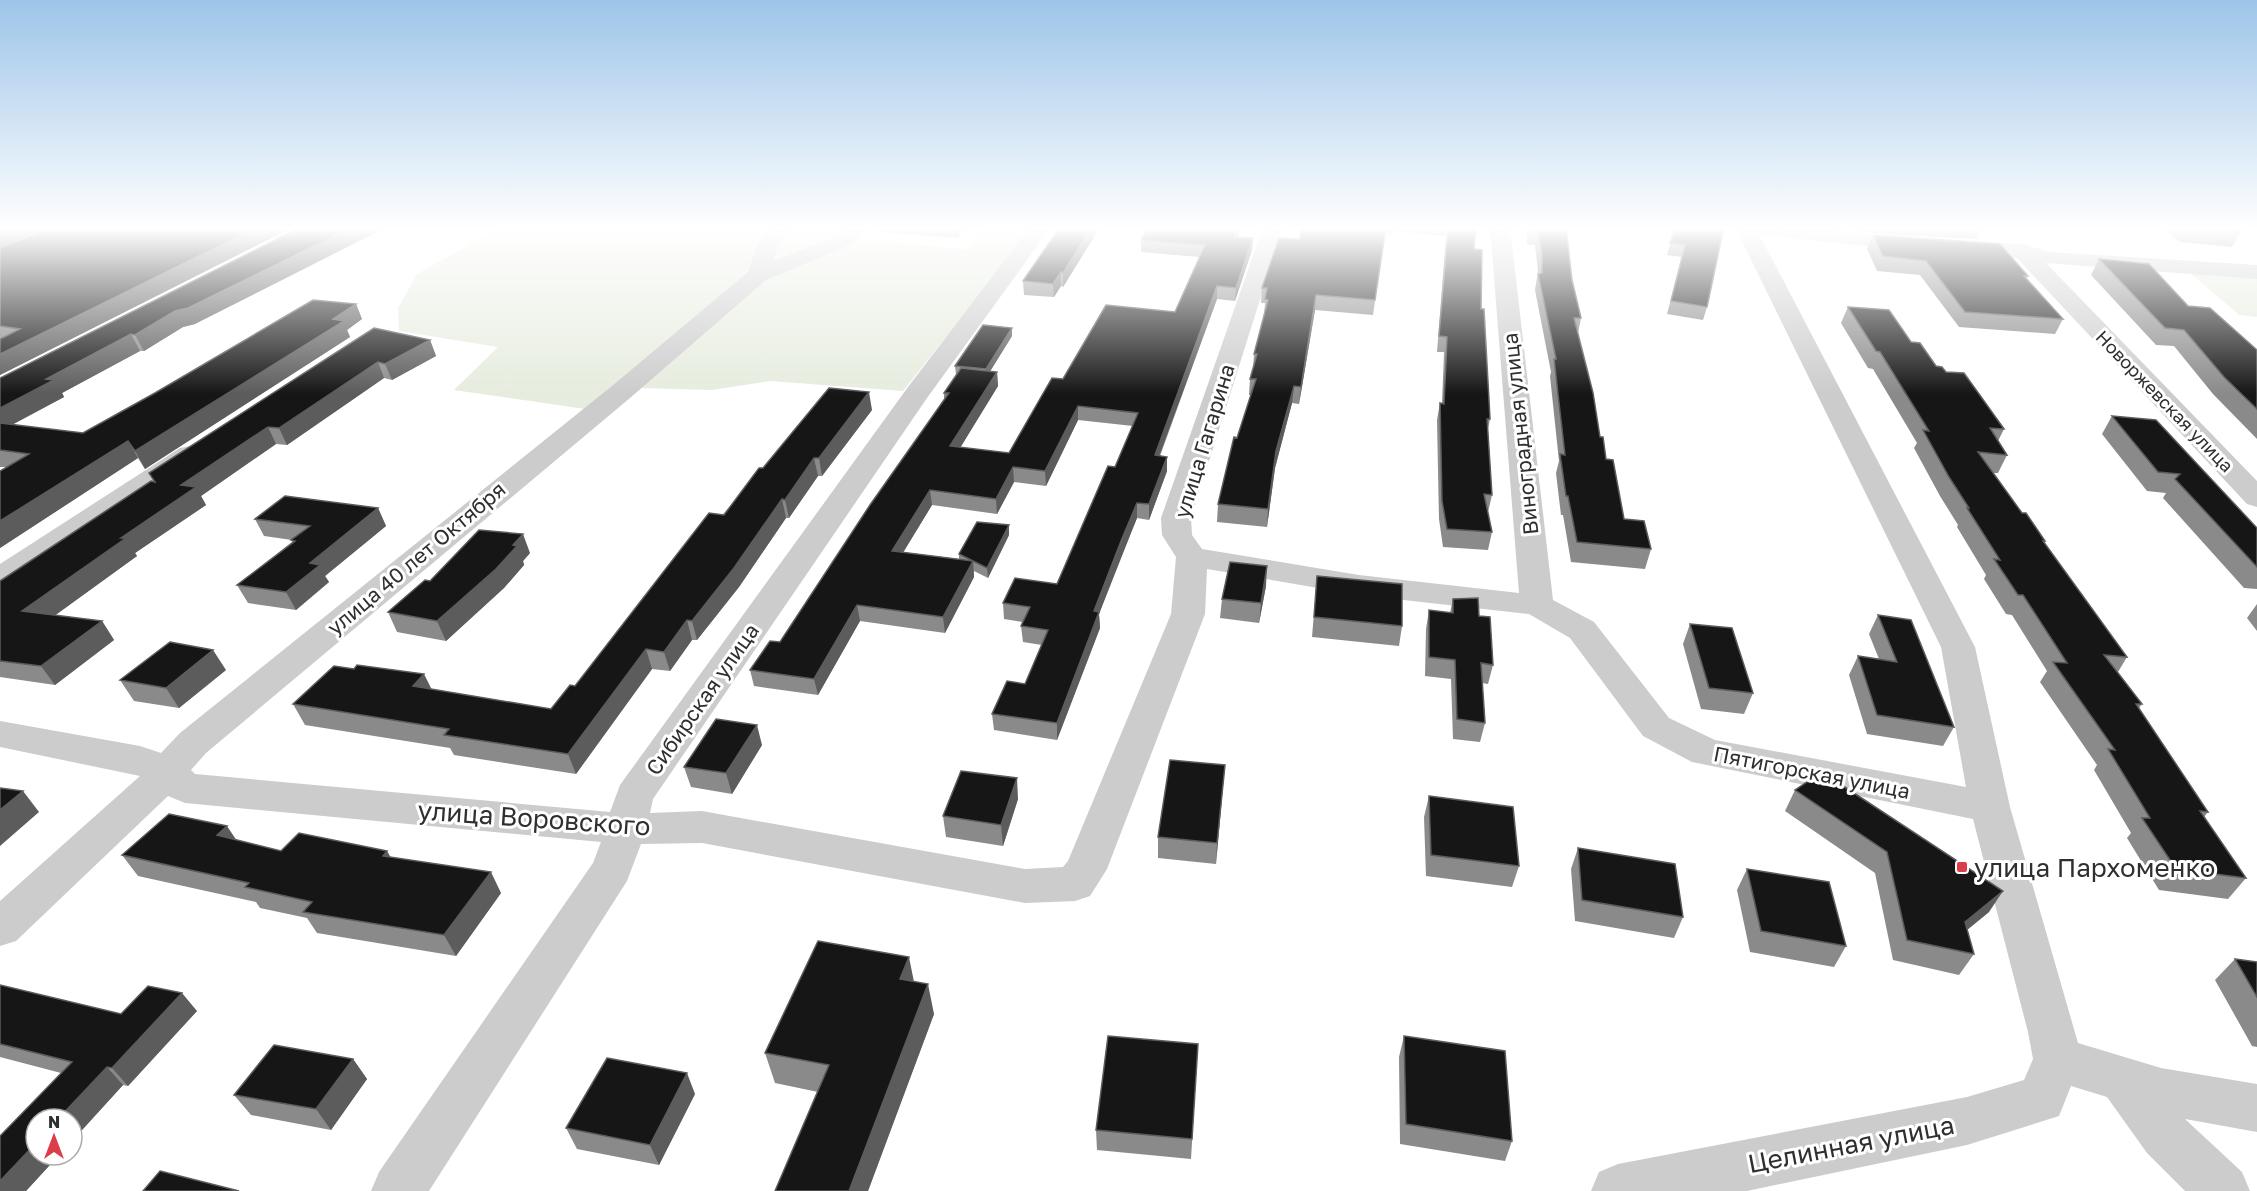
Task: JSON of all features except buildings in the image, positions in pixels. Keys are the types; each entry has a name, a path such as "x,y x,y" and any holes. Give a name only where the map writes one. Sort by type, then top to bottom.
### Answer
{"street":[{"name":"улица 40 лет Октября","path":"0,928 141,800 193,743 621,392 749,283"},
{"name":"Сибирская улица","path":"398,1191 612,868 634,796 917,393 1000,283"},
{"name":"улица Гагарина","path":"1192,557 1177,535 1176,518 1255,283"},
{"name":"Виноградная улица","path":"1505,283 1537,604"},
{"path":"1774,283 1958,647 1990,807 2052,1032 2057,1059 2161,1091 2257,1108"},
{"name":"Новоржевская улица","path":"2053,283 2257,498"},
{"path":"0,578 216,438"},
{"name":"улица Воровского","path":"0,734 140,760 166,771 185,788 626,828 702,827 1025,886 1075,884 1086,868 1188,614 1192,557"},
{"name":"Пятигорская улица","path":"1192,557 1359,585 1537,604 1582,630 1656,727 1706,752 1990,807"},
{"name":"Целинная улица","path":"1617,1191 1978,1118 2041,1099 2057,1059"},
{"path":"2123,1079 2165,1135 2223,1191"}],"shaded area":[{"path":"412,283 989,283 903,391 770,381 712,390 641,388 585,409 454,390 498,347 399,331 398,308"},
{"path":"2202,283 2257,283 2257,317 2239,315"}],"place":[{"name":"улица Пархоменко","path":"1962,867"}]}
